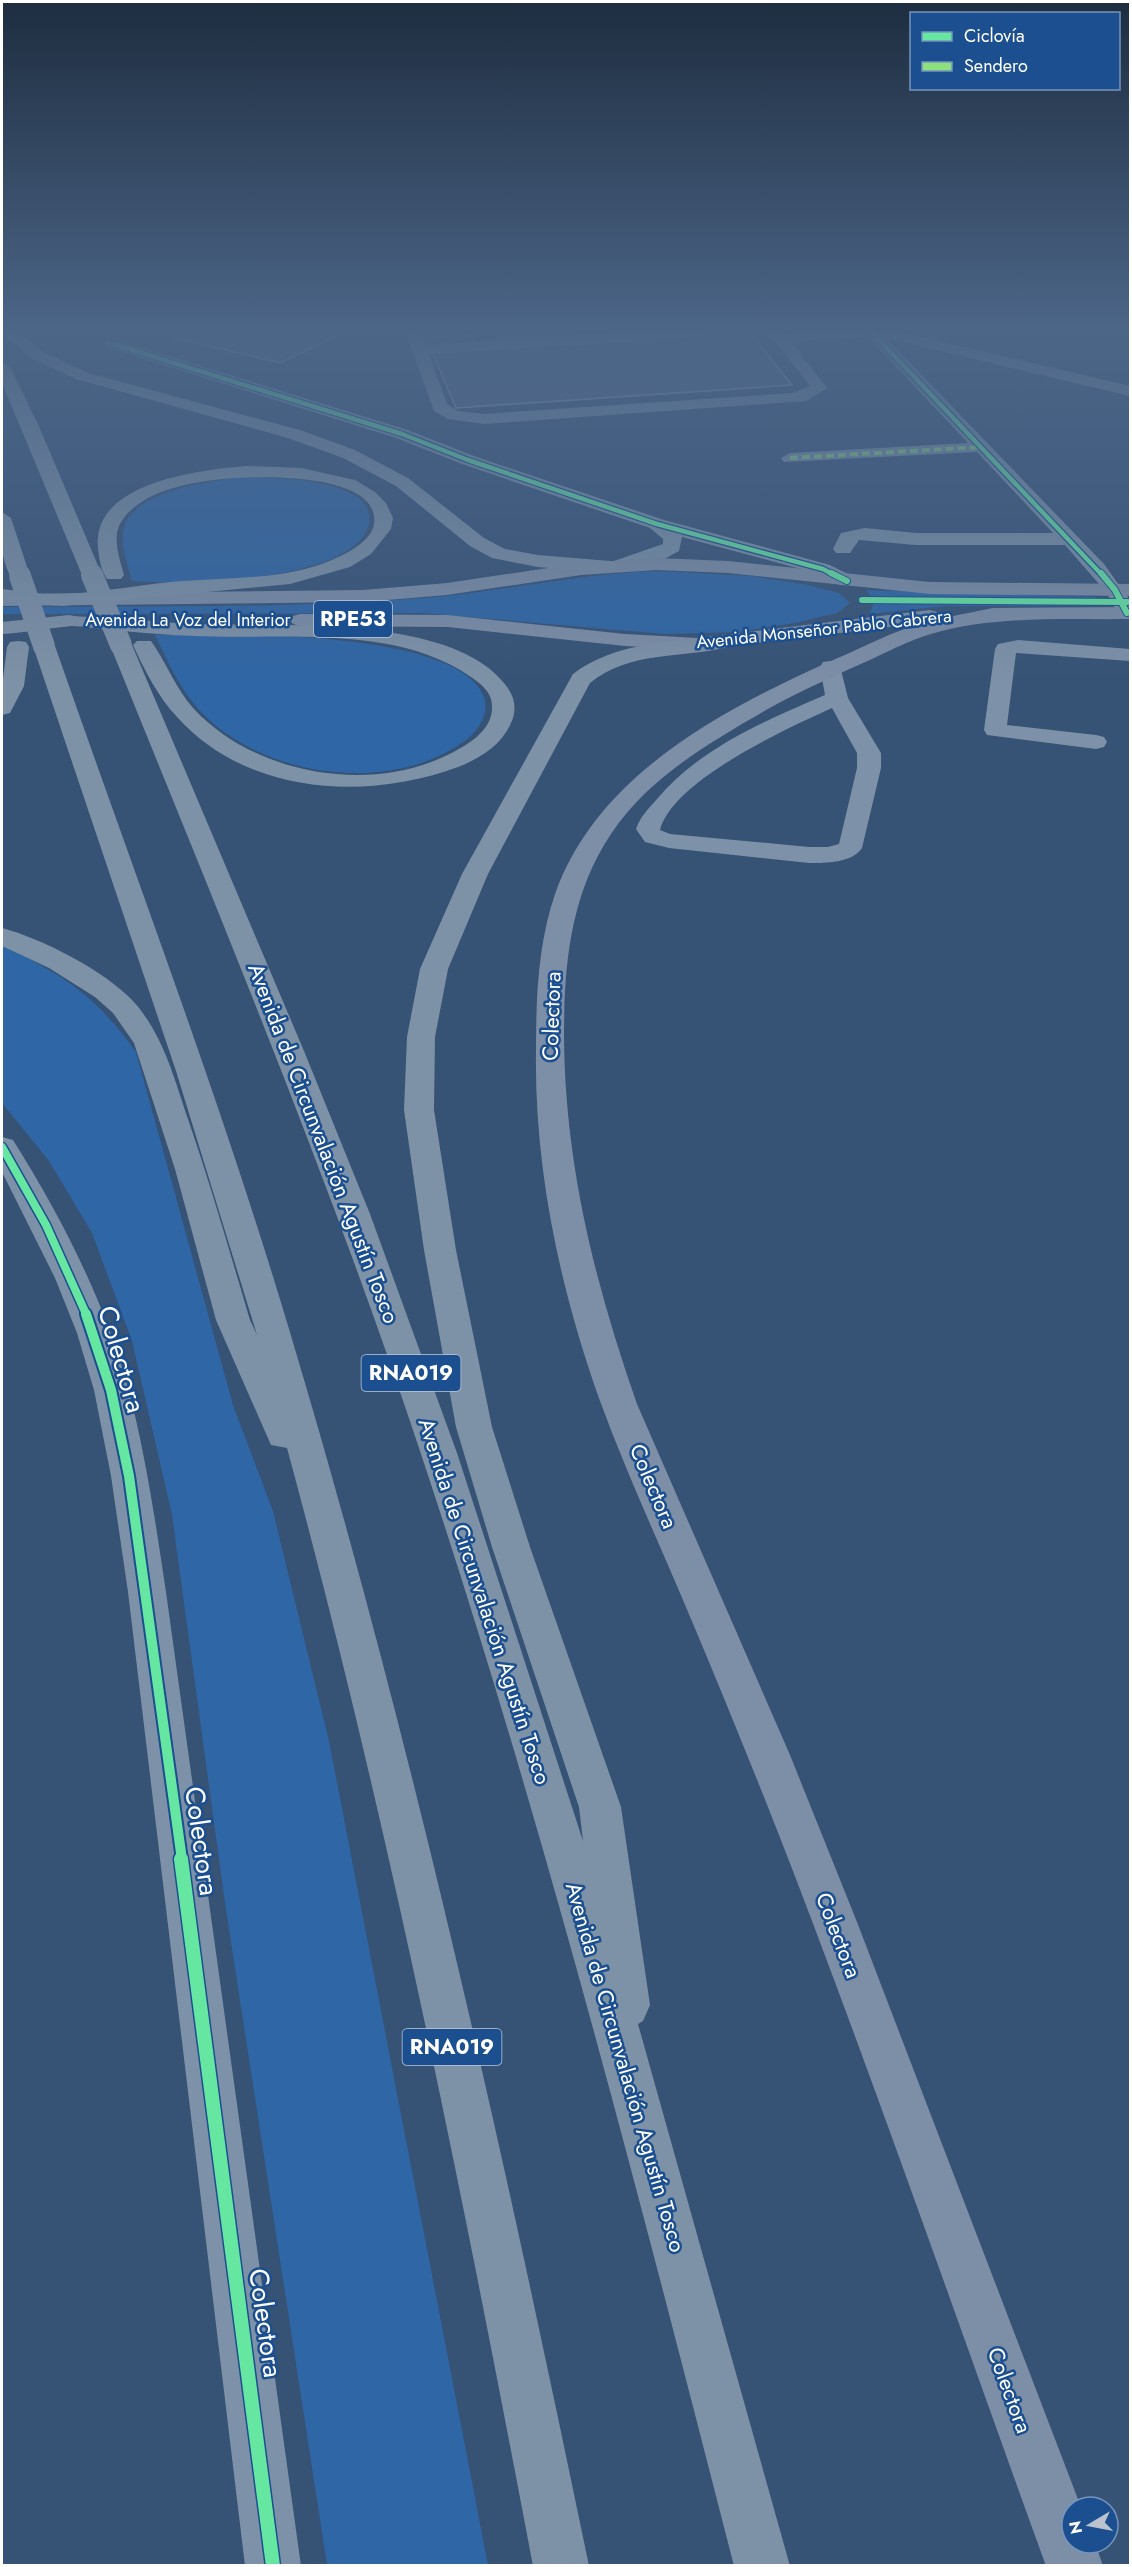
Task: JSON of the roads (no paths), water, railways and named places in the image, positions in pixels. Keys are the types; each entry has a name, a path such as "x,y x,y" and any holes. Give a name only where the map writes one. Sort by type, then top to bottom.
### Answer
{"highway":[{"path":"2,628 74,621 198,630 333,633 405,643 457,659 484,675 501,694 504,706 502,717 493,734 478,748 434,768 397,776 355,780 294,774 246,758 204,731 170,694 133,645 107,609 38,446"},
{"path":"326,446 349,454 402,482 477,542 499,554 538,561 614,566"},
{"path":"2,595 67,600 269,580 314,572 364,550 383,529 384,517 375,502 358,488 323,477 265,471 225,473 187,480 152,491 125,507 116,516 108,536 114,575 107,609"},
{"path":"2,518 11,577 33,610 31,646 2,708"},
{"path":"643,2123 600,1808 511,1547 474,1427 430,1191 419,1110 418,1073 434,969 447,934 475,874 577,684 590,670 616,659 729,642"},
{"name":"Avenida de Circunvalación Agustín Tosco","path":"133,645 389,1309 473,1556 519,1700 643,2123 762,2565"},
{"name":"RNA019","path":"31,646 220,1162 272,1329 375,1715 424,1922 514,2331 561,2565"},
{"path":"2,936 59,962 96,984 123,1007 148,1043 190,1169 233,1320 327,1532"}],"main road":[{"name":"Avenida Monseñor Pablo Cabrera","path":"495,582 614,566 717,567 847,581 957,589 1123,590"},
{"path":"841,671 859,623 862,600 847,581"},
{"name":"Avenida La Voz del Interior","path":"2,600 352,596 435,590 495,582"},
{"name":"Avenida Monseñor Pablo Cabrera","path":"626,640 729,642 859,623 939,615 1129,613"},
{"name":"Colectora","path":"1014,614 924,629 841,671 739,716 681,751 622,803 586,853 562,912 550,993 549,1085 558,1180 583,1290 620,1404 769,1755 835,1922 1075,2565"},
{"name":"Avenida La Voz del Interior","path":"2,621 428,620 626,640"},
{"path":"729,642 826,649 841,654 841,671"}],"street":[{"path":"432,446 657,524 823,569 847,581"},
{"path":"790,458 981,447 1070,540 1123,590"},
{"path":"614,566 659,554 672,548 673,537 657,524"},
{"path":"843,549 848,537 857,534 908,538 1031,536 1070,540"},
{"path":"1129,613 1120,580 1131,571"},
{"path":"1095,742 995,730 1006,649 1018,646 1131,655"},
{"path":"841,671 869,753 869,768 850,848 831,855 809,855 669,841 654,837 648,832 648,826 667,801 698,773 764,731 841,671"},
{"name":"Colectora","path":"2,1147 50,1230 76,1287 103,1363 125,1455 147,1592 273,2565"}]}
